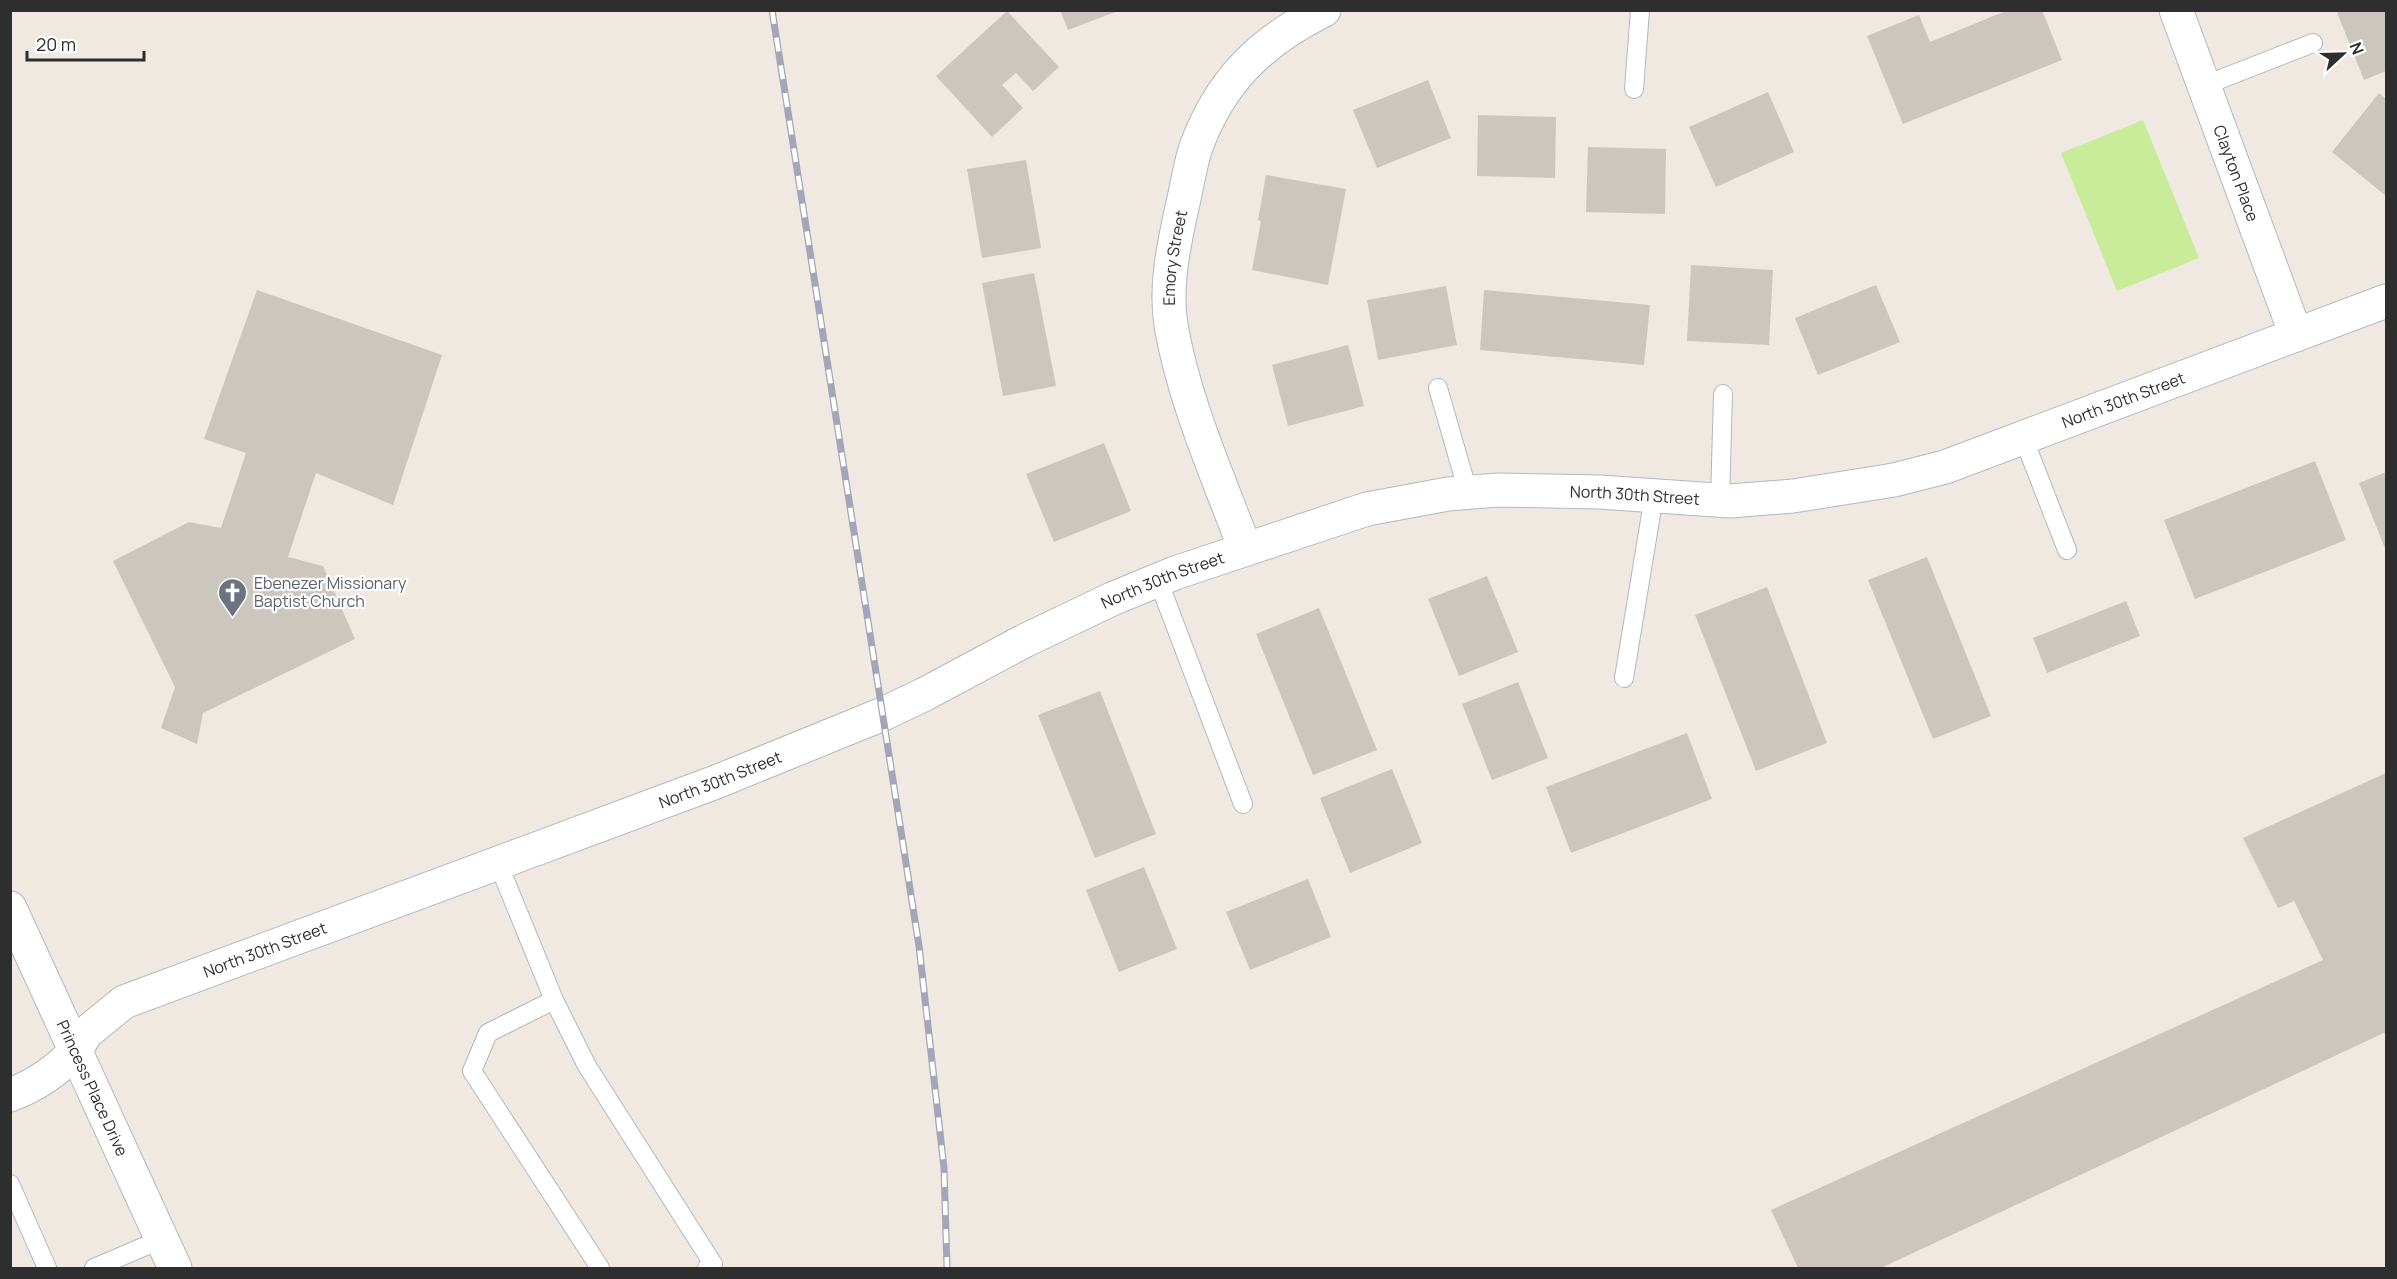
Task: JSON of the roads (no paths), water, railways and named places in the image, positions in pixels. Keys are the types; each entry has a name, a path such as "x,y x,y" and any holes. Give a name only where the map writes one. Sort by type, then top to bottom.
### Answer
{"street":[{"name":"Emory Street","path":"1245,549 1187,391 1171,324 1169,283 1172,253 1195,152 1203,131 1224,93 1260,49 1293,26 1324,10"},
{"name":"Clayton Place","path":"2176,10 2296,335"},
{"name":"North 30th Street","path":"10,1095 34,1086 62,1065 76,1050 86,1033 124,1002 716,782 883,714 925,694 1023,640 1112,599 1245,549 1367,509 1468,492 1509,490 1720,500 1793,496 1894,480 1945,467 2386,301"},
{"name":"Princess Place Drive","path":"10,908 175,1269"}],"lane":[{"path":"1634,89 1640,10"},
{"path":"2203,86 2313,43"},
{"path":"1438,388 1468,492"},
{"path":"1720,500 1723,394"},
{"path":"2023,437 2067,550"},
{"path":"1624,678 1654,496"},
{"path":"1158,580 1243,804"},
{"path":"498,863 554,1000 587,1066 713,1264 707,1269"},
{"path":"554,1000 488,1034 472,1071 600,1269"},
{"path":"10,1184 47,1269"},
{"path":"94,1269 162,1239"}],"railway":[{"path":"772,10 919,946 944,1168 947,1268"}],"place":[{"name":"Ebenezer Missionary Baptist Church","path":"233,618"}]}
